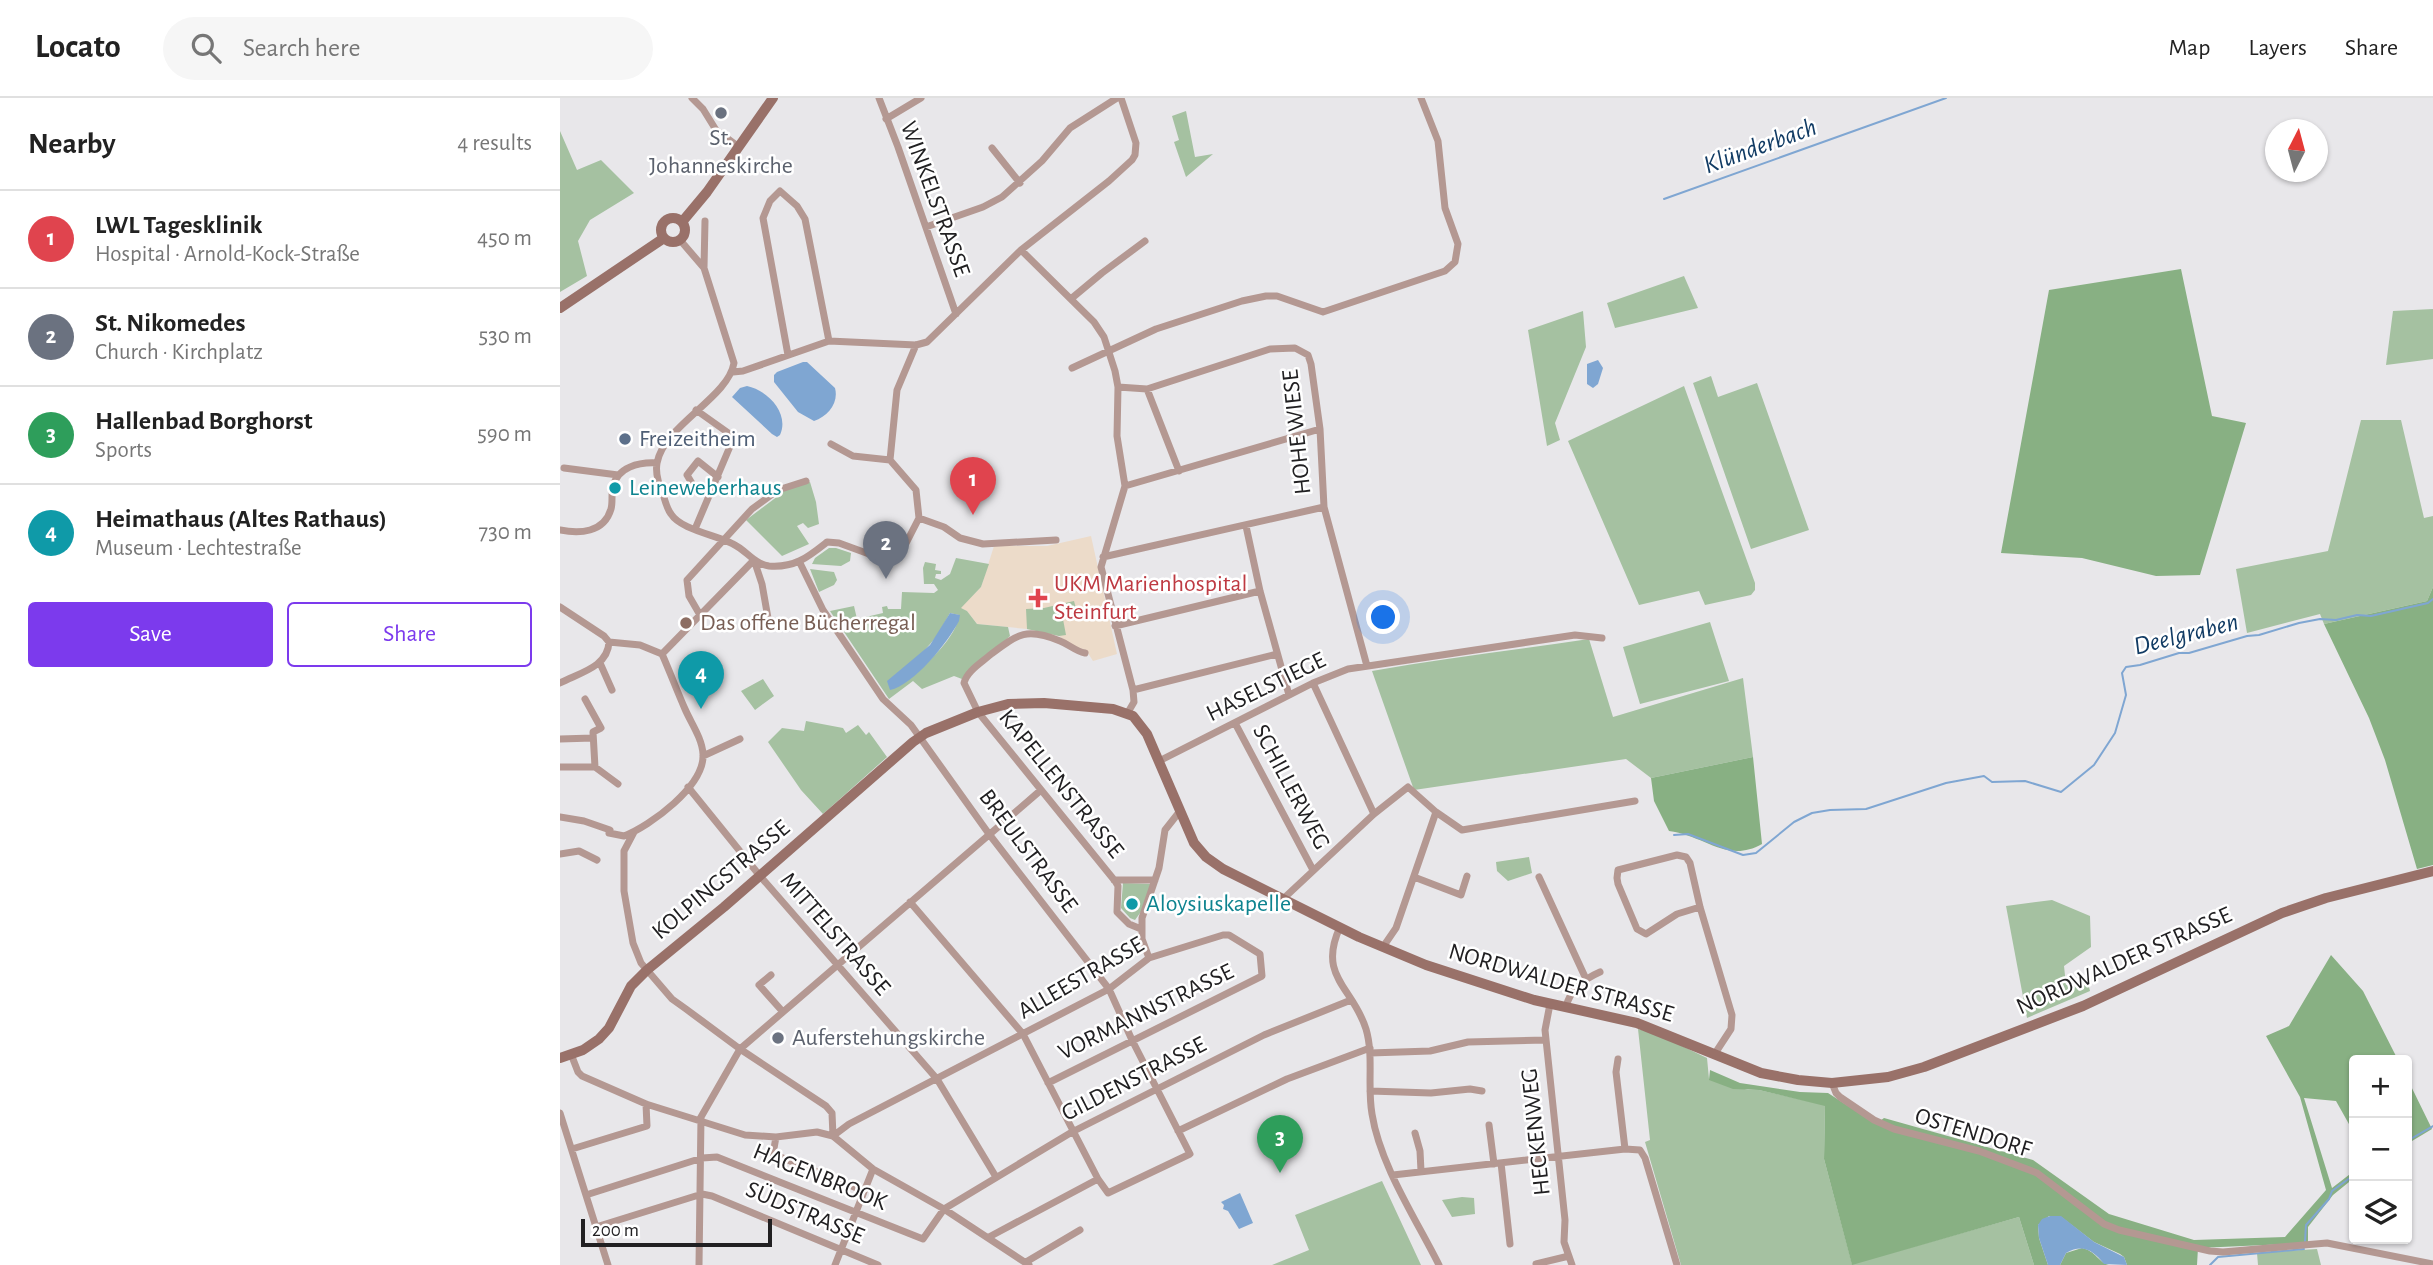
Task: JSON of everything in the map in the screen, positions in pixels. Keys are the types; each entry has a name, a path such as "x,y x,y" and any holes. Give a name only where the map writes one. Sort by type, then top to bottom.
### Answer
{"street":[{"path":"692,98 703,109 716,130 739,146"},
{"path":"682,222 707,192 773,98"},
{"name":"WINKELSTRASSE","path":"879,98 956,314"},
{"path":"886,119 921,98"},
{"path":"831,444 853,456 890,460 916,490 919,518 899,556 880,558 839,543 827,542 800,563 770,566 754,560 737,545 681,523 670,513 657,475 657,463 665,446 733,372 743,371 828,341 916,345 927,342 1021,250 1132,160 1136,143 1119,98 1070,128 1020,183 1002,197 983,207 926,227"},
{"path":"1072,368 1156,329 1242,301 1276,296 1323,312 1445,271 1455,262 1458,244 1445,208 1438,141 1421,98"},
{"path":"992,148 1020,183"},
{"path":"788,355 762,218 770,201 780,191 797,206 805,219 828,341"},
{"path":"674,218 682,222 685,231 680,240 672,242 664,238 661,229 666,221 674,218"},
{"path":"705,221 704,268 733,353 733,372"},
{"path":"560,308 664,238"},
{"path":"680,240 704,268"},
{"path":"1072,298 1145,241"},
{"path":"919,737 978,712 1008,704 1034,702 1113,709 1128,713 1134,702 1101,567 1125,486 1117,436 1118,387 1110,352 1094,322 1021,250"},
{"path":"890,460 897,390 916,345"},
{"name":"HOHE WIESE","path":"1118,387 1147,388 1270,349 1295,348 1308,355 1320,429 1324,507 1367,666"},
{"path":"1147,388 1179,471"},
{"path":"695,529 734,437 696,410"},
{"path":"1125,486 1320,429"},
{"path":"710,495 693,485 687,475 698,461 718,477"},
{"path":"560,530 585,533 603,522 611,509 612,488 618,475 638,463 657,463"},
{"path":"564,468 618,475"},
{"path":"700,615 689,596 687,580 752,509 778,490 806,481"},
{"path":"1102,557 1324,507"},
{"path":"919,518 944,527 960,538 983,544 1056,540"},
{"path":"1246,526 1260,591 1289,695"},
{"path":"662,654 754,560"},
{"path":"754,560 762,584 768,618"},
{"name":"BREULSTRASSE","path":"800,563 823,610 883,699 919,737 989,834 1109,989 1190,1154 1108,1193 1098,1180"},
{"path":"1115,626 1260,591"},
{"path":"560,607 604,636 608,642 608,648 600,663 560,683"},
{"name":"KAPELLENSTRASSE","path":"1085,653 1073,650 1063,642 1023,633 1009,640 976,667 965,678 966,689 978,712 1114,880 1118,886 1117,912 1129,924 1141,929"},
{"name":"HASELSTIEGE","path":"1159,761 1313,683 1348,669 1575,635 1602,638"},
{"path":"560,817 584,821 624,836 634,832 662,814 688,787 704,756 662,654 640,645 608,642"},
{"path":"1133,690 1277,654"},
{"path":"600,663 612,690"},
{"path":"1313,683 1374,814"},
{"path":"585,699 601,728 593,732 594,768"},
{"name":"NORDWALDER STRASSE","path":"1128,713 1147,734 1194,843 1206,857 1223,869 1339,927 1441,970 1550,1004 1637,1023 1745,1068 1798,1080 1832,1083 1888,1077 1934,1063 2083,1006 2282,913 2326,898 2433,871"},
{"name":"SCHILLERWEG","path":"1236,723 1313,870"},
{"name":"KOLPINGSTRASSE","path":"560,1058 583,1050 599,1039 609,1028 631,986 647,970 760,876 919,737"},
{"path":"560,739 593,738"},
{"path":"704,756 740,739"},
{"path":"560,767 594,768 618,784"},
{"name":"MITTELSTRASSE","path":"688,787 760,876 937,1079 996,1178"},
{"path":"1283,899 1374,814 1408,788 1462,830 1635,801"},
{"path":"699,1265 701,1121 703,1111 740,1049 1041,790"},
{"name":"KAPELLENSTRASSE","path":"1149,958 1144,950 1142,918 1155,880 1166,830 1181,811"},
{"path":"1383,947 1396,928 1436,812"},
{"path":"634,832 624,850 624,891 638,957 672,999 740,1049 826,1106 832,1113 833,1136"},
{"path":"560,853 578,851 597,860"},
{"path":"1700,908 1677,914 1653,931 1642,933 1637,929 1618,884 1618,870 1677,855 1686,857 1690,863 1700,908 1732,1015 1731,1029 1714,1055"},
{"path":"1414,877 1461,895 1467,876"},
{"path":"1539,877 1586,979"},
{"name":"KAPELLENSTRASSE","path":"1114,880 1155,880"},
{"path":"910,902 1023,1034 1098,1180 989,1237"},
{"path":"1339,927 1332,945 1331,960 1334,972 1366,1029 1370,1050 1372,1115 1378,1136 1393,1175 1439,1265"},
{"name":"ALLEESTRASSE","path":"833,1136 849,1124 1109,989 1149,958 1229,935 1260,954 1262,976"},
{"path":"1566,1007 1572,992 1586,979 1601,972"},
{"path":"771,975 759,985 783,1012"},
{"name":"VORMANNSTRASSE","path":"1048,1083 1262,976"},
{"name":"GILDENSTRASSE","path":"944,1209 1072,1132 1264,1035 1350,1000"},
{"name":"HECKENWEG","path":"1550,1004 1545,1030 1565,1220 1564,1242 1572,1265"},
{"path":"1178,1131 1287,1079 1370,1050 1430,1051 1468,1042 1546,1040"},
{"path":"571,1054 582,1076 646,1104 745,1135 776,1137 817,1132 833,1136 873,1170 944,1209 1028,1264 1080,1230"},
{"path":"1618,1059 1616,1072 1625,1149"},
{"name":"OSTENDORF","path":"1832,1083 1840,1097 1874,1120 1909,1134 1979,1151 2037,1173 2090,1215 2119,1230 2210,1251 2327,1243 2433,1264"},
{"path":"1370,1091 1482,1091"},
{"path":"572,1149 647,1126 646,1104"},
{"path":"560,1114 608,1265"},
{"path":"1489,1125 1510,1244"},
{"path":"1415,1133 1420,1151 1421,1171"},
{"path":"776,1137 773,1154 864,1191"},
{"path":"1393,1175 1625,1149 1640,1150 1644,1155 1677,1265"},
{"name":"HAGENBROOK","path":"702,1158 717,1157 923,1240 944,1209"},
{"path":"586,1195 702,1158"},
{"path":"835,1265 873,1170"},
{"path":"596,1227 702,1194"},
{"name":"SÜDSTRASSE","path":"702,1194 878,1265"},
{"path":"1536,1264 1569,1256"}],"shaded area":[{"name":"UKM Marienhospital Steinfurt","path":"1091,536 1117,654 1093,661 1086,650 1073,646 1059,636 1027,629 977,624 967,611 960,608 981,587 994,546 1047,546"}],"green space":[{"path":"1186,111 1195,157 1213,154 1186,177 1174,142 1179,140 1172,116"},
{"path":"560,131 577,170 601,160 634,193 590,220 578,241 587,276 560,292"},
{"path":"2181,269 2212,416 2246,423 2200,575 2156,576 2082,558 2001,553 2049,290"},
{"path":"1684,276 1698,308 1615,328 1607,303"},
{"path":"2433,309 2433,359 2386,365 2393,311"},
{"path":"1583,311 1586,347 1555,423 1560,440 1547,446 1528,330"},
{"path":"1711,376 1718,397 1757,383 1809,530 1751,549 1693,383"},
{"path":"1684,386 1755,583 1755,590 1751,595 1705,605 1699,591 1639,605 1568,441"},
{"path":"2361,420 2401,420 2424,518 2433,516 2433,587 2427,601 2324,624 2320,614 2247,633 2236,569 2328,551"},
{"path":"810,482 819,524 808,528 803,523 797,526 809,544 782,556 746,520 782,493 781,490"},
{"path":"829,548 851,553 850,561 841,566 812,564 815,558"},
{"path":"956,558 989,564 981,587 961,608 967,611 977,624 1008,627 1010,636 962,679 954,676 922,689 913,681 889,699 830,611 854,606 857,619 883,613 882,607 901,609 902,592 934,593 938,590 934,584 924,584 925,562 936,564 935,570 941,571 935,578 941,580 950,574","holes":["950,613 959,615 947,641 911,678 924,651 937,636"]},
{"path":"810,569 834,572 837,580 834,585 819,592"},
{"path":"2433,587 2433,865 2417,869 2385,760 2369,718 2324,624 2427,601"},
{"path":"1074,601 1077,612 1062,614 1066,635 1027,629 1026,609"},
{"path":"1710,622 1729,681 1640,704 1623,647"},
{"path":"1589,639 1613,717 1743,678 1753,757 1651,778 1626,759 1414,790 1372,671"},
{"path":"763,679 774,696 755,710 741,691"},
{"path":"806,721 843,728 846,733 858,725 866,735 869,732 887,757 823,814 801,790 768,742 782,728 804,731"},
{"path":"1753,757 1762,844 1738,851 1726,850 1669,831 1654,801 1651,778"},
{"path":"1529,857 1532,873 1508,881 1497,871 1496,862"},
{"path":"1123,883 1151,884 1143,909 1135,920 1121,908"},
{"path":"2052,900 2090,916 2091,947 2064,966 2066,985 2087,979 2090,991 2027,1018 2006,906"},
{"path":"2331,955 2363,991 2395,1055 2349,1055 2349,1124 2336,1101 2304,1098 2332,1188 2349,1175 2349,1182 2333,1195 2308,1227 2308,1243 2198,1248 2197,1265 2127,1265 2120,1254 2094,1242 2060,1216 2049,1216 2038,1225 2039,1238 2048,1265 2034,1265 2019,1217 1852,1265 1824,1159 1825,1106 1759,1090 1733,1089 1709,1080 1710,1070 1740,1083 1800,1092 1828,1093 1876,1124 1884,1118 2033,1160 2109,1214 2194,1240 2285,1237 2326,1190 2300,1097 2266,1036 2289,1026"},
{"path":"1638,1029 1657,1034 1707,1058 1709,1079 1748,1090 1759,1090 1825,1105 1824,1159 1852,1264 2019,1217 2034,1265 1681,1265 1645,1142 1650,1140"},
{"path":"2412,1088 2432,1129 2412,1141"},
{"path":"1382,1181 1421,1265 1272,1265 1309,1250 1295,1215"},
{"path":"1474,1198 1475,1214 1452,1217 1442,1200"},
{"path":"2082,1248 2109,1265 2060,1265 2066,1253"},
{"path":"2317,1249 2321,1265 2258,1265 2257,1253"}],"water":[{"path":"1598,360 1603,368 1598,384 1593,388 1587,384 1587,364"},
{"path":"807,362 835,388 834,404 824,416 814,421 798,412 774,382 777,372"},
{"path":"747,386 762,392 775,404 782,419 780,435 777,437 732,397 740,388"},
{"path":"950,613 960,615 959,621 939,651 909,680 890,690 887,681 930,645"},
{"path":"1240,1193 1253,1223 1239,1229 1228,1211 1223,1209 1221,1202"},
{"path":"2061,1216 2094,1242 2124,1257 2127,1265 2104,1264 2092,1252 2078,1249 2066,1253 2060,1265 2048,1265 2039,1238 2038,1225 2042,1219"}],"waterway":[{"name":"Klünderbach","path":"1664,199 1946,98"},
{"name":"Deelgraben","path":"1674,835 1688,834 1743,855 1756,853 1794,822 1812,813 1866,809 1946,783 1984,776 1992,782 2025,781 2061,792 2094,765 2115,733 2126,695 2122,673 2126,667 2299,623 2357,615 2371,616 2428,603 2433,599"},
{"path":"2412,1138 2433,1126"},
{"path":"2305,1241 2306,1225 2329,1199 2332,1191 2349,1179"},
{"path":"2210,1265 2218,1257 2304,1249"}],"place":[{"name":"St. Johanneskirche","path":"721,113"},
{"name":"Freizeitheim","path":"625,439"},
{"name":"Leineweberhaus","path":"615,488"},
{"name":"LWL Tagesklinik","path":"973,515"},
{"name":"St. Nikomedes","path":"886,579"},
{"name":"UKM Marienhospital Steinfurt","path":"1038,598"},
{"name":"Das offene Bücherregal","path":"686,623"},
{"name":"Heimathaus (Altes Rathaus)","path":"701,709"},
{"name":"Aloysiuskapelle","path":"1132,904"},
{"name":"Auferstehungskirche","path":"778,1038"},
{"name":"Hallenbad Borghorst","path":"1280,1173"}]}
